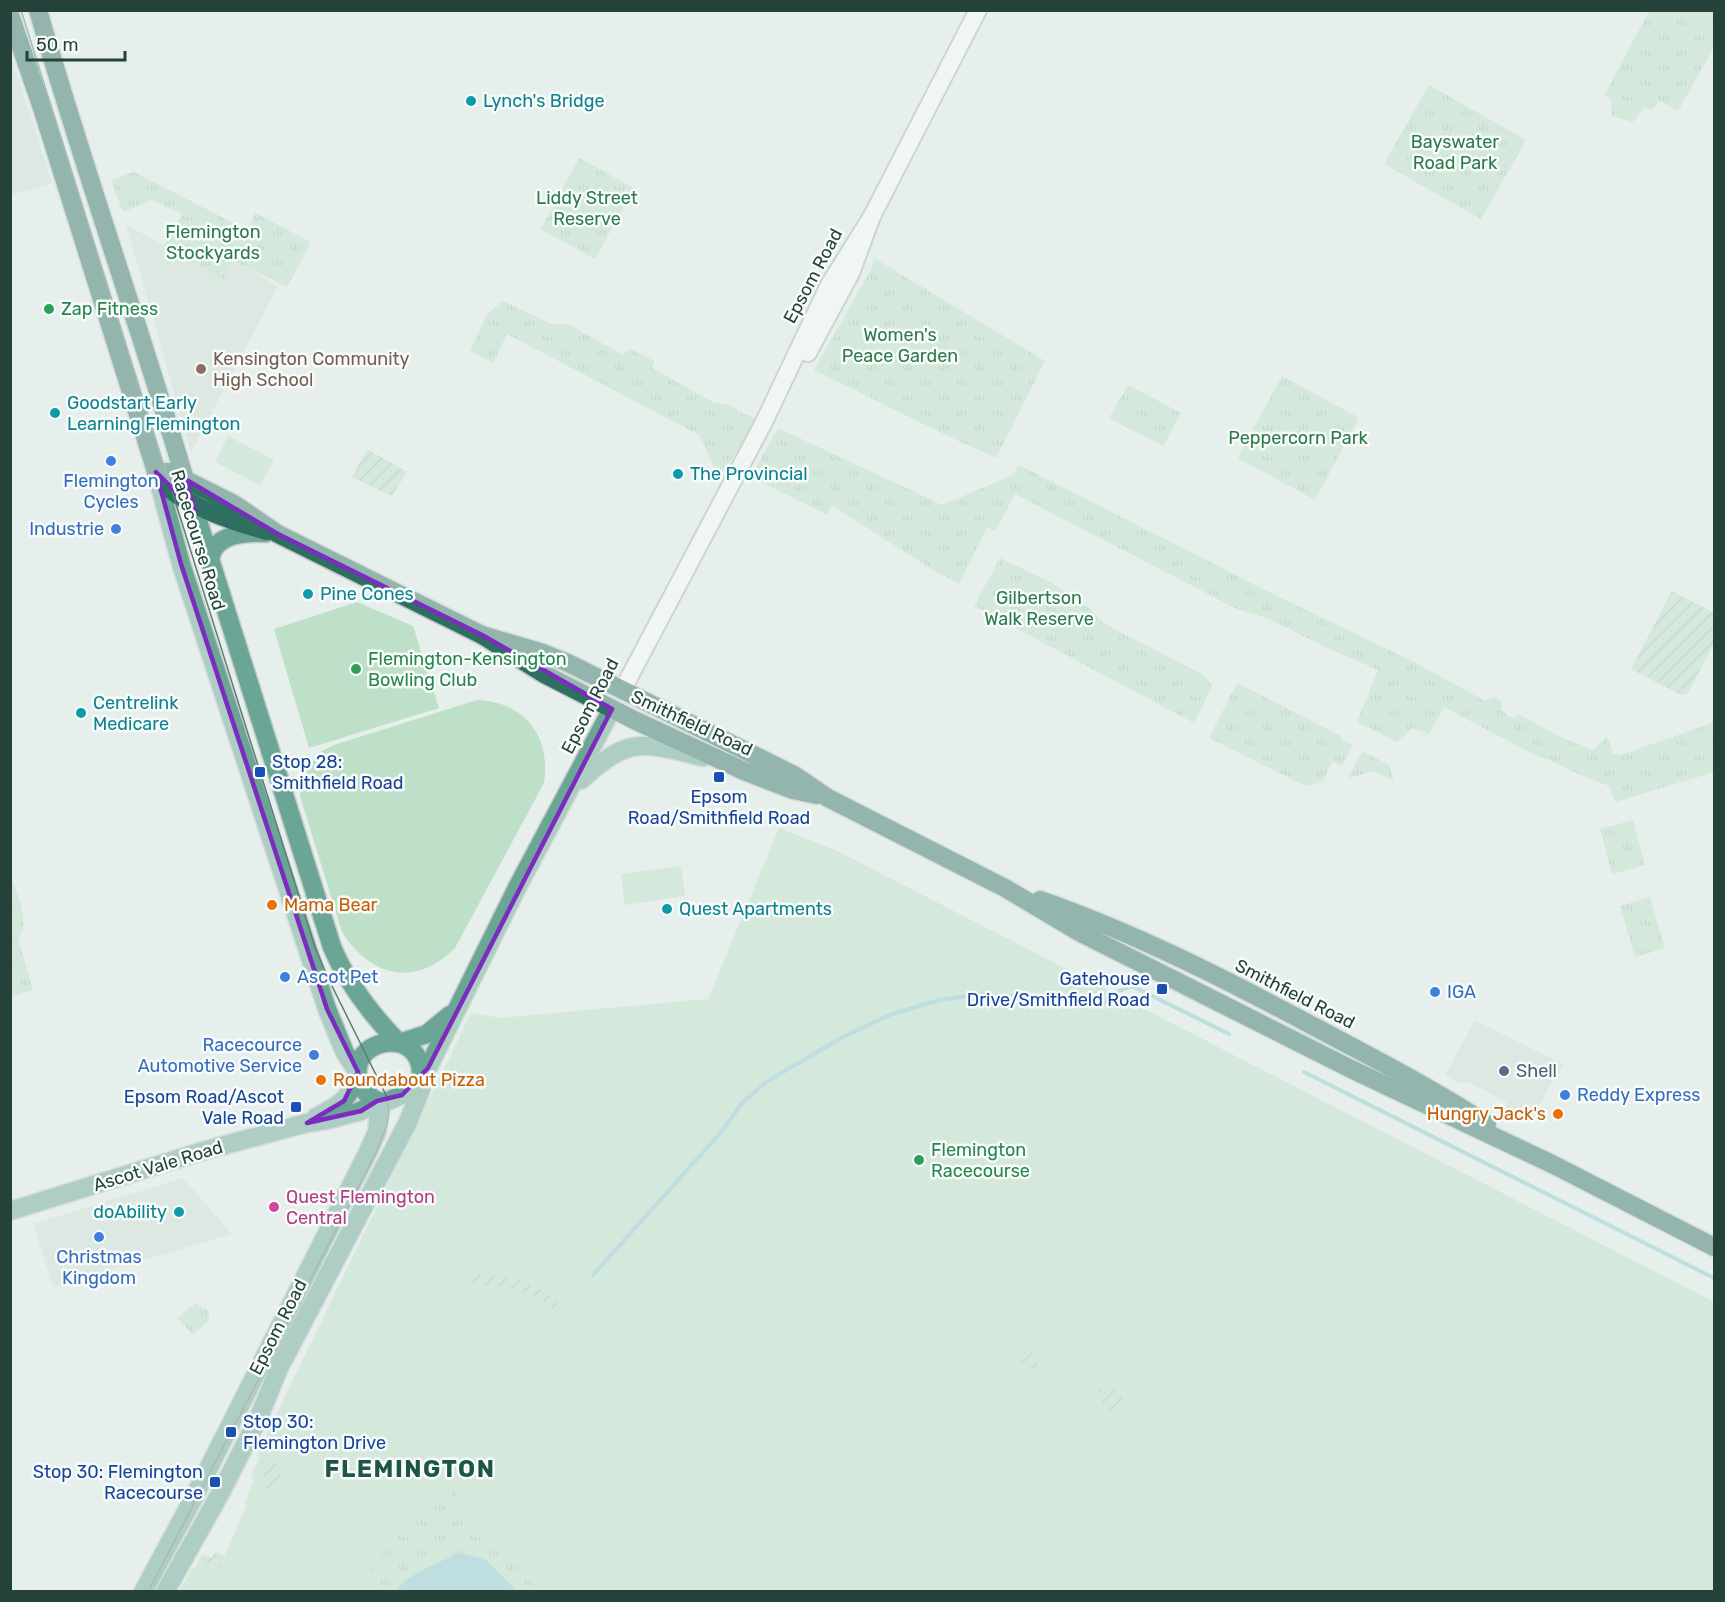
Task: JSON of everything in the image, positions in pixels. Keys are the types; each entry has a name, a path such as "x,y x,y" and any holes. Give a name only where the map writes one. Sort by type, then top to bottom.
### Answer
{"highway":[{"name":"Racecourse Road","path":"38,10 192,502"},
{"name":"Racecourse Road","path":"10,15 156,472"},
{"path":"86,248 107,236"},
{"name":"Smithfield Road","path":"275,533 237,523 192,502 167,488 159,480 156,472 168,472 185,479 241,508 275,533 482,635 544,674 612,709 722,762 793,790 828,798"},
{"name":"Smithfield Road","path":"482,635 549,656 623,689 794,775 828,798 1005,888 1079,932 1422,1104 1552,1164"},
{"name":"Epsom Road","path":"612,709 623,689"},
{"path":"750,752 765,770 769,780"},
{"name":"Smithfield Road","path":"1005,888 1085,916 1168,953 1284,1011 1436,1091 1520,1146 1552,1164 1714,1247"},
{"path":"1264,1025 1284,1011 1292,1040"}],"main road":[{"name":"Racecourse Road","path":"156,472 181,564 327,1009 345,1053 357,1072"},
{"name":"Racecourse Road","path":"192,502 338,961 369,1011 398,1042"},
{"path":"210,561 214,549 228,537 247,533 275,533"},
{"name":"Epsom Road","path":"165,1592 220,1494 259,1416 279,1368 407,1124 420,1092 421,1078 612,709"},
{"path":"569,791 606,759 631,747 665,748 722,762"},
{"path":"252,782 277,774"},
{"name":"Epsom Road","path":"398,1042 415,1039 433,1031 455,1010"},
{"path":"398,1042 411,1049 417,1056 421,1078 400,1097 378,1101 362,1088 357,1072 361,1058 370,1049 383,1043 398,1042"},
{"name":"Ascot Vale Road","path":"306,1123 344,1101 350,1093 357,1072"},
{"name":"Epsom Road","path":"142,1592 193,1499 377,1132 378,1101"},
{"name":"Ascot Vale Road","path":"10,1211 203,1151 306,1123 361,1112 378,1101"}],"street":[{"name":"Epsom Road","path":"623,689 765,422 842,293 872,216 978,10"}],"highlighted area":[{"path":"156,472 195,511 185,479 278,534 482,635 612,709 428,1068 402,1095 377,1101 361,1111 307,1123 344,1101 358,1072 327,1009 181,564"}],"shaded area":[{"path":"10,53 52,183 11,195 10,195"},
{"name":"Kensington Community High School","path":"126,224 222,280 234,261 278,286 191,452"},
{"name":"Shell","path":"1475,1020 1563,1064 1534,1116 1521,1111 1521,1120 1506,1111 1506,1102 1468,1082 1459,1083 1445,1075"},
{"path":"183,1178 232,1234 53,1287 33,1224"}],"green space":[{"path":"1649,11 1714,11 1714,47 1678,111 1660,101 1653,109 1643,108 1633,122 1611,116 1612,101 1605,94"},
{"name":"Bayswater Road Park","path":"1429,85 1526,140 1481,219 1384,164"},
{"name":"Liddy Street Reserve","path":"579,158 634,188 595,259 541,229"},
{"name":"Flemington Stockyards","path":"134,172 247,230 255,213 311,242 287,287 234,261 223,280 164,246 182,214 151,200 123,212 111,180"},
{"name":"Women's Peace Garden","path":"874,258 1045,361 996,458 814,370 872,268"},
{"path":"503,301 551,324 570,325 623,355 630,349 654,361 652,368 714,403 729,405 758,419 722,473 715,468 699,435 507,334 493,363 470,351 488,313"},
{"name":"Peppercorn Park","path":"1282,376 1359,418 1315,500 1238,458"},
{"path":"1128,385 1181,413 1163,446 1109,418"},
{"path":"778,428 942,505 1013,475 1019,465 1267,591 1412,661 1485,701 1494,697 1502,702 1501,710 1514,719 1518,714 1562,738 1593,750 1607,736 1613,754 1621,755 1707,725 1714,720 1714,772 1615,802 1609,786 1537,756 1444,707 1429,734 1412,728 1397,742 1357,722 1378,670 1269,619 1237,609 1015,494 995,531 987,527 959,584 931,569 832,505 827,515 751,477"},
{"path":"228,436 274,460 260,485 215,462"},
{"path":"367,449 407,472 392,496 352,477"},
{"name":"Gilbertson Walk Reserve","path":"1000,558 1052,583 1089,608 1103,623 1205,676 1212,686 1194,723 974,606"},
{"path":"1672,591 1714,613 1714,643 1688,693 1681,695 1631,669"},
{"name":"Flemington-Kensington Bowling Club","path":"357,602 413,626 439,708 309,748 274,629"},
{"path":"1237,683 1341,736 1340,739 1353,745 1342,765 1332,762 1322,782 1306,786 1209,738"},
{"path":"477,700 509,707 531,725 539,737 543,750 544,783 455,948 440,961 425,969 394,972 366,959 342,932 300,796 303,778 310,763 322,751 334,745"},
{"path":"1362,751 1389,765 1394,781 1374,771 1348,778"},
{"path":"1633,820 1645,865 1612,874 1600,829"},
{"name":"Flemington Racecourse","path":"779,828 835,850 1714,1302 1714,1591 179,1592 192,1568 199,1570 203,1562 219,1568 247,1505 245,1504 254,1478 251,1476 260,1456 257,1455 471,1013 501,1018 708,999"},
{"path":"681,866 685,896 625,905 621,874"},
{"path":"10,875 22,908 24,921 19,942 33,990 11,997"},
{"path":"1650,897 1665,948 1635,957 1620,906"},
{"path":"493,1274 528,1283 557,1299 558,1306 554,1310 524,1292 500,1286 465,1284 463,1275"},
{"path":"196,1303 208,1311 209,1320 193,1335 177,1318"},
{"path":"1033,1350 1038,1356 1038,1369 1024,1368 1019,1362"},
{"path":"1097,1390 1122,1390 1122,1403 1109,1411 1097,1396"},
{"path":"262,1462 284,1465 271,1495 267,1494"},
{"path":"436,1486 451,1486 539,1591 357,1592 361,1582 419,1500"},
{"path":"215,1552 225,1556 219,1568 203,1562 199,1570 195,1569 202,1554 212,1558"}],"water":[{"path":"460,1553 486,1560 513,1587 514,1591 396,1591 417,1573"}],"waterway":[{"path":"593,1275 723,1130 742,1103 766,1082 843,1037 892,1014 939,1000 982,994 1047,999 1092,1006 1110,1001 1119,991 1132,986 1229,1034"},
{"path":"1304,1072 1714,1278"}],"tram line":[{"path":"21,10 315,947 386,1095 389,1112 387,1125 375,1155 148,1592"}],"place":[{"name":"Lynch's Bridge","path":"471,101"},
{"name":"Zap Fitness","path":"49,309"},
{"name":"Kensington Community High School","path":"201,369"},
{"name":"Goodstart Early Learning Flemington","path":"55,413"},
{"name":"Flemington Cycles","path":"111,461"},
{"name":"The Provincial","path":"678,474"},
{"name":"Industrie","path":"116,529"},
{"name":"Pine Cones","path":"308,594"},
{"name":"Flemington-Kensington Bowling Club","path":"356,669"},
{"name":"Centrelink Medicare","path":"81,713"},
{"name":"Stop 28: Smithfield Road","path":"260,772"},
{"name":"Epsom Road/Smithfield Road","path":"719,777"},
{"name":"Mama Bear","path":"272,905"},
{"name":"Quest Apartments","path":"667,909"},
{"name":"Ascot Pet","path":"285,977"},
{"name":"Gatehouse Drive/Smithfield Road","path":"1162,989"},
{"name":"IGA","path":"1435,992"},
{"name":"Racecource Automotive Service","path":"314,1055"},
{"name":"Shell","path":"1504,1071"},
{"name":"Roundabout Pizza","path":"321,1080"},
{"name":"Reddy Express","path":"1565,1095"},
{"name":"Epsom Road/Ascot Vale Road","path":"296,1107"},
{"name":"Hungry Jack's","path":"1558,1114"},
{"name":"Flemington Racecourse","path":"919,1160"},
{"name":"Quest Flemington Central","path":"274,1207"},
{"name":"doAbility","path":"179,1212"},
{"name":"Christmas Kingdom","path":"99,1237"},
{"name":"Stop 30: Flemington Drive","path":"231,1432"},
{"name":"Stop 30: Flemington Racecourse","path":"215,1482"}],"district":[{"name":"FLEMINGTON","path":"410,1469"}]}
